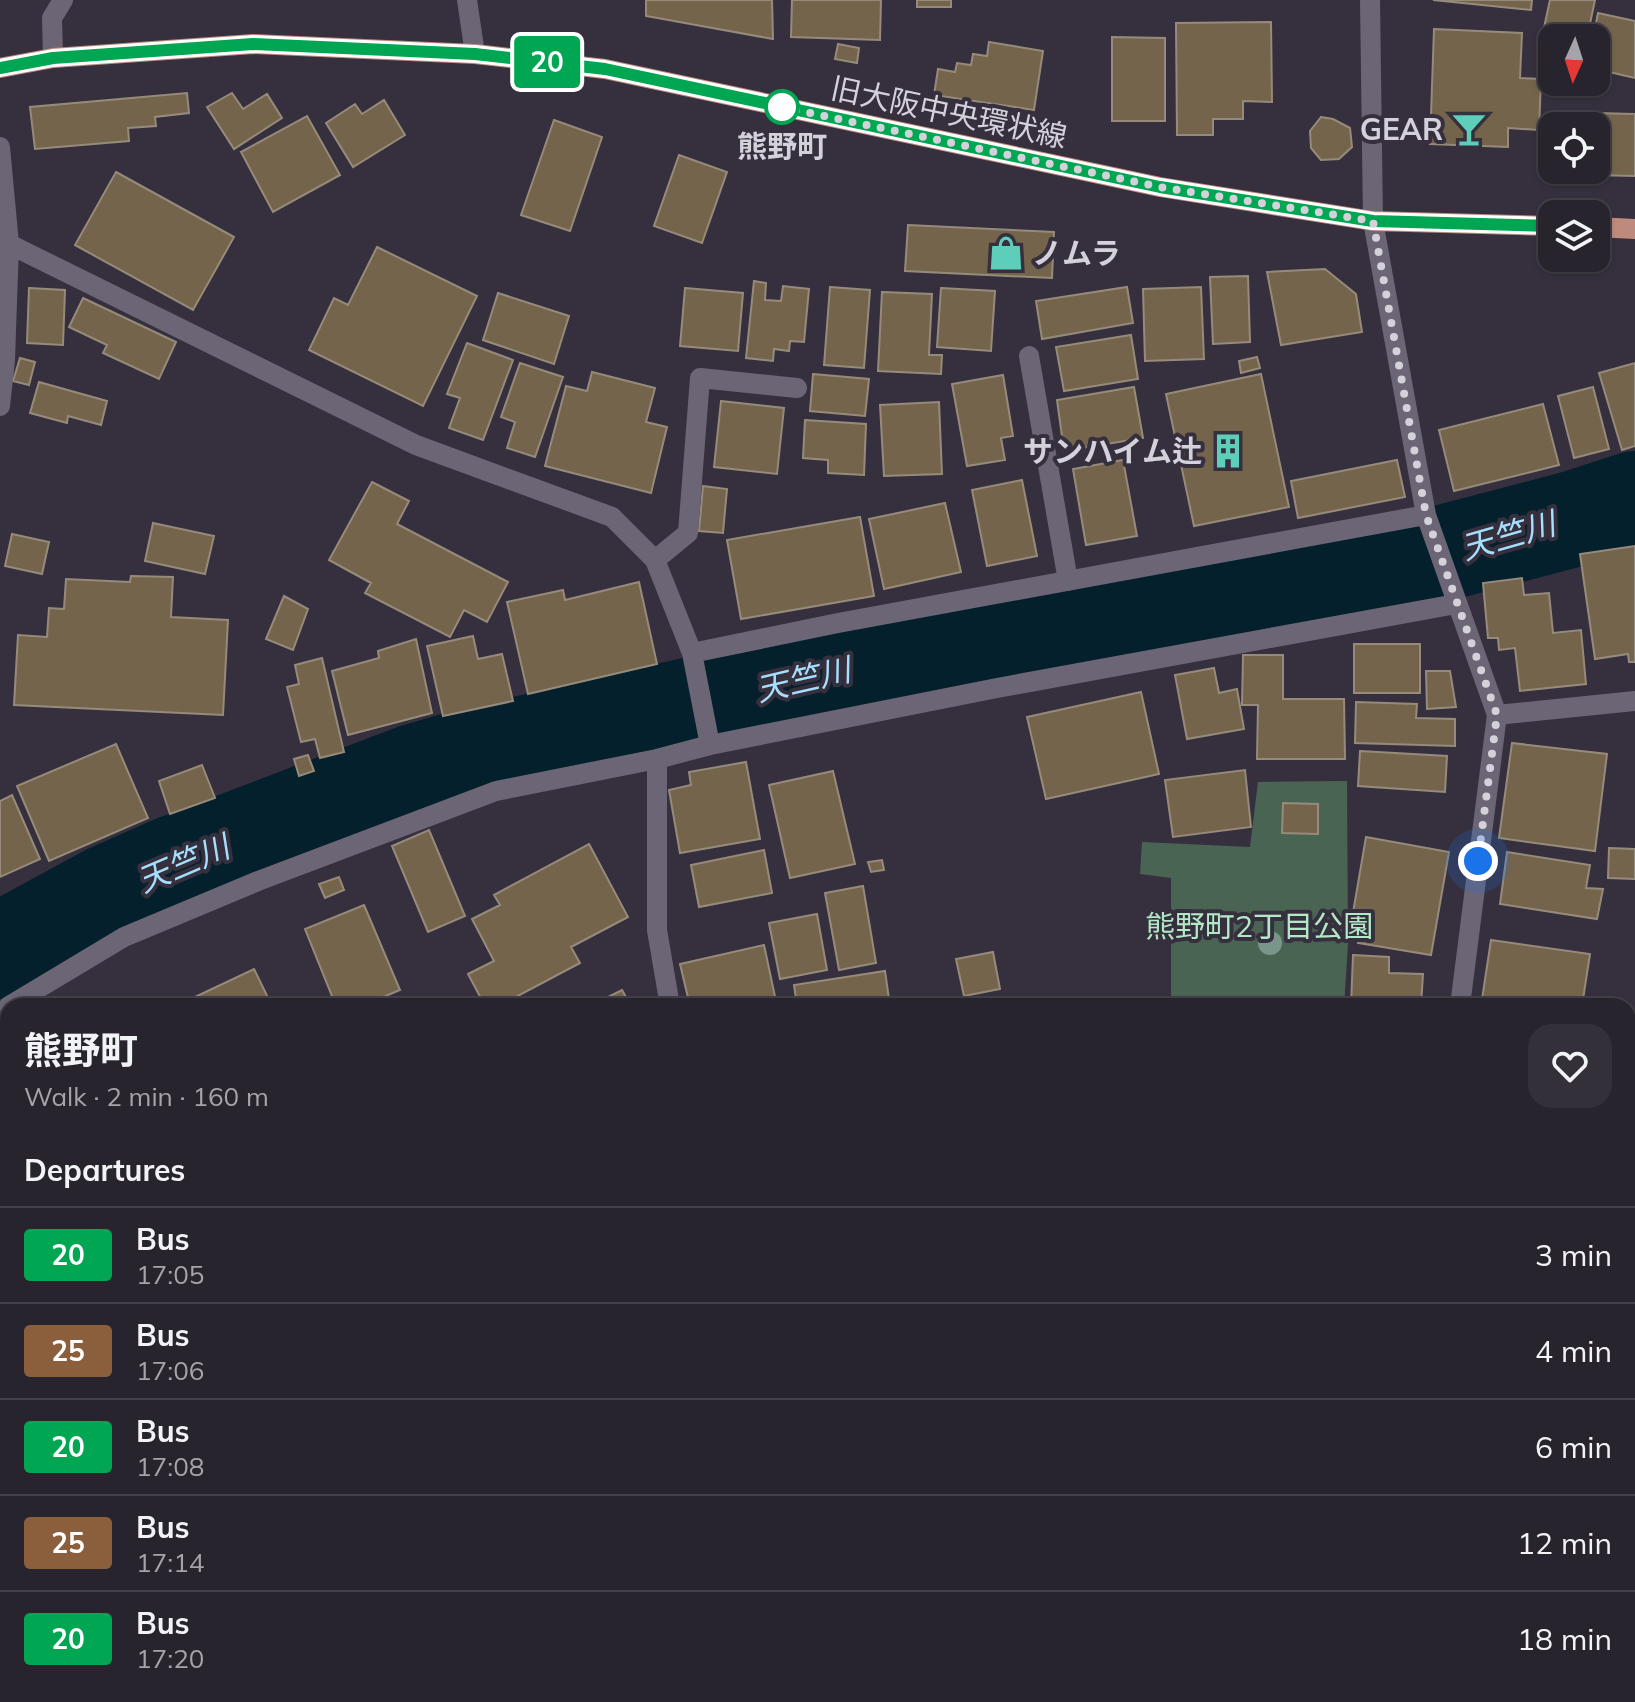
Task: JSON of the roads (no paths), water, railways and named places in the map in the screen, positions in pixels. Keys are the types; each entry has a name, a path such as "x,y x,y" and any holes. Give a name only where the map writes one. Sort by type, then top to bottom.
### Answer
{"main road":[{"name":"旧大阪中央環状線","path":"0,68 53,58 253,44 475,54 605,69 1160,187 1373,221 1538,226"},
{"path":"1610,228 1635,229"}],"street":[{"path":"53,58 52,18 63,0"},
{"path":"467,0 475,54"},
{"path":"1370,0 1373,221 1428,524 1497,715 1461,998"},
{"path":"0,147 9,244 5,360 0,406"},
{"path":"9,244 416,445 612,517 655,560 692,653 710,745"},
{"path":"1029,356 1068,581"},
{"path":"655,560 688,533 700,378 797,388"},
{"path":"692,653 1068,581 1428,524"},
{"path":"19,998 124,937 496,791 997,688 1456,604"},
{"path":"1497,715 1635,701"},
{"path":"657,759 657,930 669,998"}],"waterway":[{"name":"天竺川","path":"0,951 107,893 177,862 414,772 465,757 862,666 1416,560 1573,519 1635,499"}],"place":[{"name":"熊野町","path":"782,107"},
{"name":"GEAR","path":"1469,129"},
{"name":"ノムラ","path":"1006,253"},
{"name":"サンハイム辻","path":"1228,451"}],"park label":[{"name":"熊野町2丁目公園","path":"1259,926"}]}
